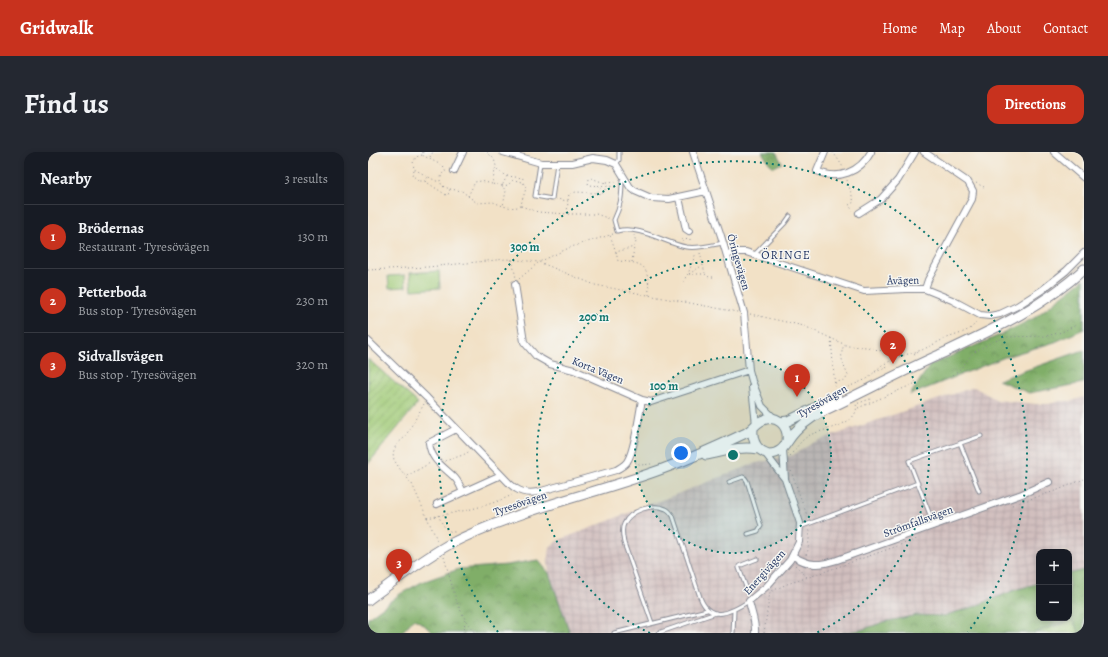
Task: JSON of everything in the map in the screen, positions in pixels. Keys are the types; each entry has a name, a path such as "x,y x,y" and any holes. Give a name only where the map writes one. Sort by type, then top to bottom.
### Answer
{"main road":[{"name":"Tyresövägen","path":"693,457 737,447 774,454 785,445 794,432 807,421 828,409 938,355 995,329 1045,300 1070,282 1084,269"},
{"name":"Tyresövägen","path":"368,600 412,568 448,546 500,522 654,472 693,457 754,427 764,420 788,421 912,363 938,355"},
{"path":"778,421 787,431 785,445"},
{"path":"754,427 753,440 762,451"}],"street":[{"path":"454,171 463,152"},
{"path":"504,152 540,163 572,163 593,158 607,160 616,164 634,191 651,198 664,200 706,191"},
{"name":"Öringevägen","path":"693,152 727,255 744,313 749,370 752,381 762,406 778,421"},
{"path":"825,152 817,170 828,175 847,173 858,168 866,161 872,152"},
{"path":"859,213 881,199 898,180 915,152"},
{"path":"924,152 968,182 972,191 972,199 928,280 925,290"},
{"path":"1054,152 1084,178"},
{"path":"679,198 686,229 689,231"},
{"name":"Åvägen","path":"727,255 735,252 746,252 864,291 906,289 925,290 952,300 980,315 984,315"},
{"path":"984,315 990,316 1000,314 1017,306 1042,290 1066,271 1084,253"},
{"name":"Korta Vägen","path":"515,284 524,342 536,356 550,364 574,370 642,400 650,402 749,370"},
{"path":"368,341 427,398 501,476 520,492 529,494 616,470 625,464 629,459 633,448 642,400"},
{"name":"Öringevägen","path":"752,381 754,427"},
{"path":"456,429 428,443 435,461 453,476 463,492"},
{"name":"Energivägen","path":"755,633 754,617 751,611 750,602 767,586 793,556 799,542 800,523 785,479 785,445"},
{"name":"Energivägen","path":"762,451 785,479"},
{"path":"437,504 501,476"},
{"name":"Strömfallsvägen","path":"793,556 808,563 822,564 935,526 1022,494 1049,482"}],"lane":[{"path":"616,164 619,160 619,152"},
{"path":"540,163 535,196 552,199 558,163"},
{"path":"625,178 622,180 620,209 614,220 617,231 635,231 687,247 697,248 723,243"},
{"path":"754,255 786,223 790,216"},
{"path":"935,526 909,461 981,436"},
{"path":"960,444 978,491"},
{"path":"729,482 743,477 746,478 761,526 758,531 748,534"},
{"path":"799,528 918,483"},
{"path":"652,623 624,543 623,532 624,524 630,515 643,509 654,507 663,508 668,510 673,516 702,604 707,610"},
{"path":"746,587 739,566 757,559"},
{"path":"614,633 707,610 724,614 734,611 750,602"},
{"path":"733,633 734,611"},
{"path":"658,633 716,613"}],"path":[{"path":"430,158 433,152"},
{"path":"487,152 494,159 496,169 492,184"},
{"path":"833,152 847,173 847,181 854,202 849,205 853,211 859,213"},
{"path":"1079,152 1084,155"},
{"path":"450,189 448,195 446,195 425,181 419,181 412,175 414,169 413,163 416,157 422,155 443,166 445,171 451,173 454,171"},
{"path":"414,169 436,181 440,181"},
{"path":"496,169 507,176 523,178 522,181 526,185 526,188 521,206"},
{"path":"445,171 442,174 440,181 442,186 462,191 477,202 493,202 510,208 521,206 538,212 596,214 614,220"},
{"path":"502,186 507,176"},
{"path":"425,181 428,177"},
{"path":"603,186 593,184 588,185 589,179 605,182 614,181 618,185"},
{"path":"593,184 594,179"},
{"path":"468,196 475,182 481,181 502,186 508,185 513,180 522,181"},
{"path":"597,193 605,182"},
{"path":"502,186 506,191 503,206"},
{"path":"567,214 568,196 571,193 601,194 605,191 607,186 622,188"},
{"path":"552,199 568,201"},
{"path":"512,259 516,280 539,262 571,247 610,235 617,231"},
{"path":"632,262 636,242 635,231"},
{"path":"610,235 618,261 632,262 641,265 649,274 649,296"},
{"path":"616,252 634,246"},
{"path":"684,282 694,256 697,253 701,253 705,274"},
{"path":"368,270 428,267 506,259 539,262 595,285 744,313 804,326 844,344 867,347 901,356"},
{"path":"688,274 704,265"},
{"path":"688,274 705,274 709,277 713,277"},
{"path":"914,355 933,344 970,329 984,315"},
{"path":"953,375 961,368 973,353 990,342 1006,336 1046,336 1062,332 1084,321"},
{"path":"831,338 835,391"},
{"path":"835,383 846,379 848,375 841,353 844,344"},
{"path":"841,390 867,379 882,365 901,356 922,350"},
{"path":"873,372 888,367"},
{"path":"857,408 916,383 914,378"},
{"path":"427,398 405,437 396,445 392,453 394,460 412,484 439,545"},
{"path":"789,461 791,455 800,443 810,435 844,423 854,416 857,408 856,404 873,398"},
{"path":"441,466 446,461 463,455 474,447"},
{"path":"629,459 641,465 653,464"},
{"path":"406,476 435,461"},
{"path":"1006,507 1058,490 1084,479"},
{"path":"427,518 504,500 520,492 524,498 523,503 510,510"},
{"path":"438,516 446,529 452,532 457,532"},
{"path":"764,633 770,592 787,584 920,538"},
{"path":"442,553 457,603 465,618 476,633"},
{"path":"798,568 807,577"},
{"path":"464,633 465,618"}],"shaded area":[{"path":"974,387 997,400 1035,404 1072,401 1084,397 1084,570 1072,573 1072,549 1036,549 1036,584 1015,590 973,607 943,616 917,615 884,622 861,630 842,633 570,633 549,573 548,561 550,548 557,541 756,463 793,455 814,442"}],"green space":[{"path":"762,152 776,152 782,163 774,167 769,163"},
{"path":"439,271 440,288 412,290 410,273"},
{"path":"405,275 406,287 389,288 388,276"},
{"path":"1084,279 1084,329 1055,342 1005,357 910,395 930,365 1000,335 1034,318"},
{"path":"1084,350 1084,383 1029,393 998,380"},
{"path":"368,359 418,403 368,464"},
{"path":"538,560 549,573 570,633 433,633 423,624 414,619 401,633 368,633 368,618 400,594 422,582 459,569 507,565"},
{"path":"1084,570 1084,633 1080,633 1072,620 1072,573"},
{"path":"1036,584 1036,621 1069,621 1034,633 842,633 861,630 884,622 917,615 943,616 973,607 1015,590"},
{"path":"1072,620 1080,633 1034,633"}],"place":[{"name":"Petterboda","path":"893,364"},
{"name":"Brödernas","path":"797,397"},
{"name":"Sidvallsvägen","path":"399,582"}],"district":[{"name":"ÖRINGE","path":"786,255"}]}
